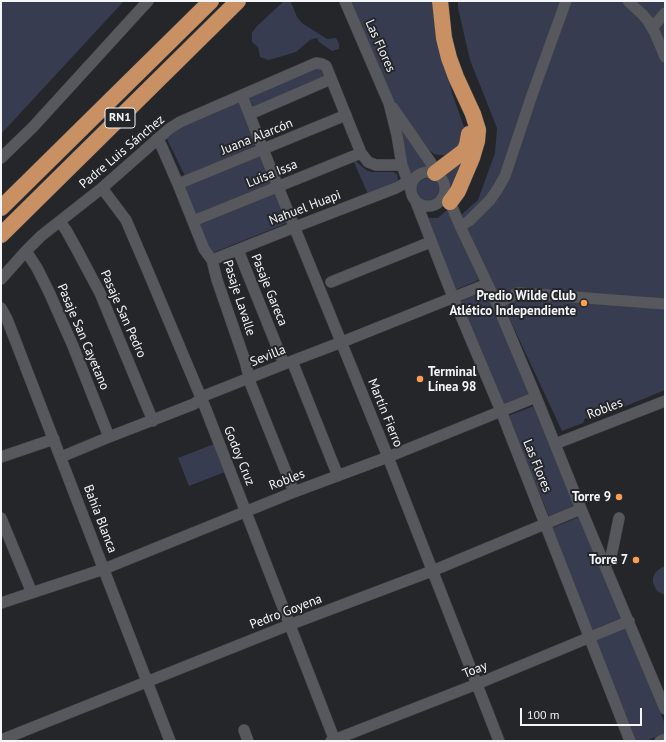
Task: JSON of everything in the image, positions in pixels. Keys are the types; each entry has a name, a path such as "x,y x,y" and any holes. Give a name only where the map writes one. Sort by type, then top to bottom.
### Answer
{"highway":[{"name":"RN1","path":"1,208 211,1"},
{"name":"RN1","path":"4,234 238,1"},
{"path":"435,173 464,151 469,140 470,130 469,121 444,38 440,1"},
{"path":"447,196 458,191 472,158 478,136 477,125 473,114 456,77"},
{"path":"1,195 46,155 73,137"}],"street":[{"path":"1,158 33,127 148,1"},
{"name":"Las Flores","path":"344,1 389,103 397,135 402,165 410,184"},
{"path":"460,226 469,221 490,200 505,176 566,1"},
{"path":"628,1 643,15 652,28 665,57"},
{"path":"652,28 665,13"},
{"name":"Padre Luis Sánchez","path":"1,279 41,236 102,188 169,128 316,63 326,66 331,79"},
{"path":"250,114 331,79 361,153 365,158 372,164 402,165"},
{"name":"Martín Fierro","path":"242,96 342,342 500,741"},
{"name":"Las Flores","path":"389,103 431,162 435,173"},
{"name":"Juana Alarcón","path":"178,184 346,115"},
{"name":"Pasaje Lavalle","path":"157,139 178,184 204,249 212,260 217,280 245,361 251,385 294,492"},
{"name":"Luisa Issa","path":"193,221 361,153"},
{"path":"425,172 435,173 442,180 447,196 430,206 425,206 416,202 411,194 410,184 416,176 425,172"},
{"name":"Nahuel Huapi","path":"212,260 396,188 410,184"},
{"name":"Godoy Cruz","path":"102,188 126,220 147,268 246,512 334,740"},
{"name":"Las Flores","path":"447,196 497,304 665,709"},
{"name":"Las Flores","path":"416,202 453,297 546,524 630,741"},
{"name":"Pasaje San Pedro","path":"60,222 66,230 100,293 153,421"},
{"path":"331,282 431,242"},
{"name":"Pasaje Gareca","path":"238,250 338,476"},
{"name":"Pasaje San Cayetano","path":"26,251 37,268 49,292 73,346 109,437"},
{"name":"Sevilla","path":"61,457 194,404 206,396 288,362 487,284"},
{"path":"497,304 517,293 665,304"},
{"name":"Bahía Blanca","path":"1,308 7,319 54,439 170,741"},
{"name":"Robles","path":"1,603 104,569 294,492 388,457 536,397"},
{"name":"Robles","path":"555,444 665,401"},
{"path":"1,457 54,439"},
{"name":"Pedro Goyena","path":"4,740 289,625 432,571 581,509"},
{"path":"1,518 32,593"},
{"path":"605,565 611,557 619,518"},
{"name":"Toay","path":"334,740 477,684 629,621"},
{"path":"1,728 4,740"},
{"path":"244,730 248,741"},
{"path":"660,741 665,739"}],"shaded area":[{"path":"1,1 124,1 1,134"},
{"path":"284,1 291,2 297,17 302,23 327,39 336,38 339,44 339,49 332,51 319,42 317,38 310,40 296,52 268,60 260,57 258,47 252,42 252,33 257,26"},
{"path":"351,1 435,1 436,24 452,93 464,127 464,144 448,155 434,154 428,149 399,111 390,95"},
{"name":"Predio Wilde Club Atlético Independiente","path":"458,1 665,1 665,390 592,420 585,418 583,423 562,431 461,215 478,200 495,153 497,128 470,60 458,8"},
{"path":"317,67 320,68 324,77 254,107 249,99 251,96"},
{"path":"238,100 256,145 185,176 165,135"},
{"path":"401,130 427,165 426,170 413,175 409,172"},
{"path":"260,155 272,183 195,215 184,186"},
{"path":"353,160 371,172 393,172 397,174 398,180 395,183 368,194"},
{"path":"462,163 452,192 443,174"},
{"path":"428,178 432,179 438,185 438,193 432,199 428,200 424,199 418,193 417,189 418,185 424,179"},
{"path":"274,192 287,223 212,253 198,225"},
{"path":"447,210 481,279 455,290 426,218 438,218"},
{"path":"487,290 531,393 504,404 461,301"},
{"path":"534,406 575,505 549,516 508,416"},
{"path":"214,444 225,472 189,486 178,458"},
{"path":"581,516 623,617 592,630 550,529"},
{"path":"665,567 665,595 657,591 653,583 655,573"},
{"path":"626,628 665,724 665,733 646,741 634,741 594,641"}],"place":[{"name":"Predio Wilde Club Atlético Independiente","path":"584,303"},
{"name":"Terminal Línea 98","path":"420,379"},
{"name":"Torre 9","path":"619,497"},
{"name":"Torre 7","path":"636,560"}]}
